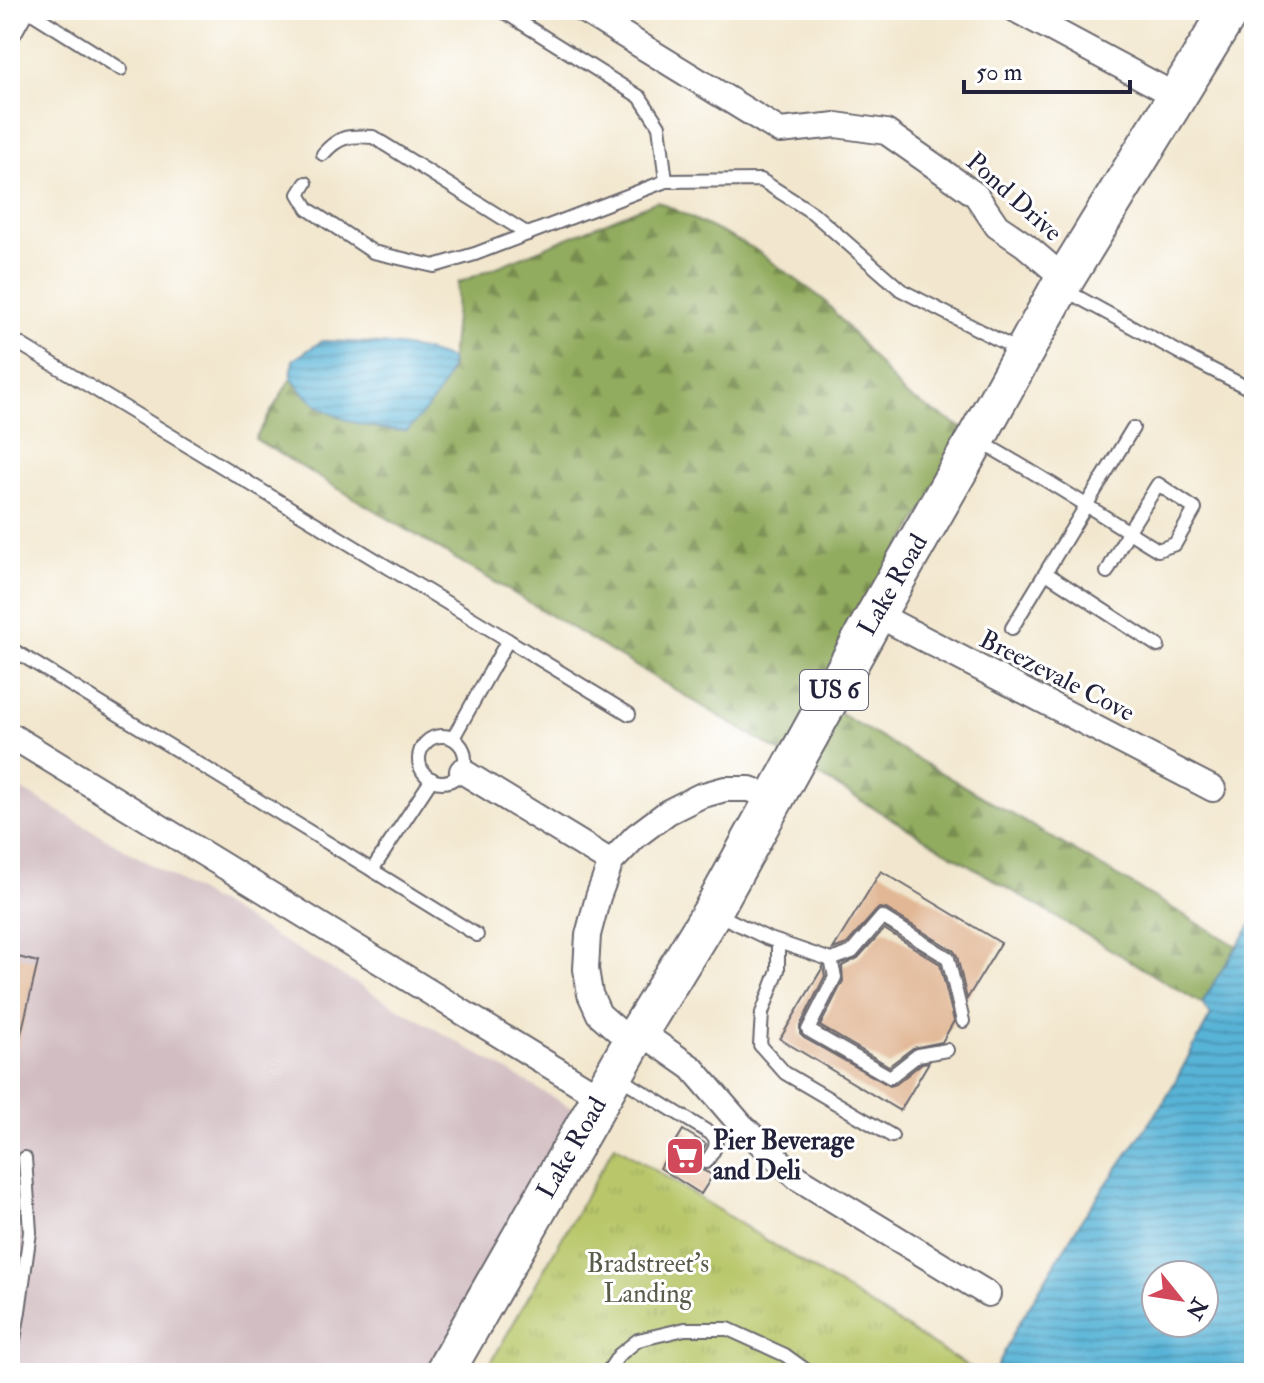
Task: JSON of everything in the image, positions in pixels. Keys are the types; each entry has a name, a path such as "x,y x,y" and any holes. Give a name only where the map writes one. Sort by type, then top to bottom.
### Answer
{"main road":[{"name":"Lake Road","path":"444,1373 622,1061 712,912 1063,283 1230,10"}],"street":[{"path":"10,30 24,10"},
{"name":"Pond Drive","path":"583,10 780,131 836,125 886,132 976,195 997,226 1025,245 1063,283"},
{"path":"1016,10 1178,97"},
{"name":"Breezevale Cove","path":"876,614 1213,789"},
{"path":"10,735 622,1061 692,1068 741,1125 798,1178 988,1294"},
{"path":"462,771 611,862"},
{"path":"622,1061 590,994 586,969 588,935 611,862 636,836 668,812 700,796 725,789 750,789 774,799"}],"lane":[{"path":"24,10 121,69"},
{"path":"501,10 640,97 659,126 666,181"},
{"path":"323,154 335,141 355,135 373,137 528,234"},
{"path":"306,183 299,194 308,209 373,252 434,266 475,254 666,181 761,180 813,213 901,290 1023,353"},
{"path":"1063,283 1193,360 1254,391"},
{"path":"10,338 629,714"},
{"path":"1012,628 1133,428"},
{"path":"976,439 1085,505 1128,532 1158,550 1175,544 1195,509 1158,484 1128,532 1107,572"},
{"path":"1046,573 1158,646"},
{"path":"453,738 508,640"},
{"path":"10,648 477,935"},
{"path":"433,738 453,738 461,744 466,758 462,771 449,781 432,779 420,764 422,748 433,738"},
{"path":"372,870 432,779"},
{"path":"712,912 767,938 831,960 852,952 882,917 948,958 963,1021"},
{"path":"778,942 778,970 762,1013 760,1045 785,1073 892,1136"},
{"path":"831,960 835,977 808,1030 890,1077 918,1055 947,1050"},
{"path":"622,1061 713,1135 716,1146 706,1162"},
{"path":"10,1362 30,1232 25,1158"},
{"path":"607,1373 619,1355 638,1340 685,1329 728,1329 785,1355 810,1373"}],"shaded area":[{"path":"10,783 582,1114 432,1373 10,1373"}],"green space":[{"path":"657,201 753,248 824,300 904,394 968,431 815,699 1237,946 1202,1004 255,439 291,378 312,401 450,372 458,283"},
{"name":"Bradstreet's Landing","path":"615,1145 978,1373 485,1373"}],"water":[{"path":"322,341 424,350 451,360 446,380 435,398 407,431 370,426 345,420 323,409 309,399 291,378 293,360"},
{"path":"1254,921 1254,1373 994,1373 1016,1328 1082,1219 1165,1100 1211,1015 1202,1004"}],"building":[{"path":"881,871 1001,943 967,999 954,951 886,909 879,908 847,944 833,949"},
{"path":"884,929 940,964 954,1021 942,1042 913,1048 889,1066 820,1026 843,981 842,966 858,958"},
{"path":"10,955 38,962 17,1051 10,1050"},
{"path":"823,967 825,976 800,1026 800,1034 890,1086 922,1063 929,1062 900,1111 780,1039"},
{"name":"Pier Beverage and Deli","path":"683,1130 706,1144 697,1165 713,1175 701,1194 660,1168"}],"place":[{"name":"Pier Beverage and Deli","path":"685,1156"}]}
